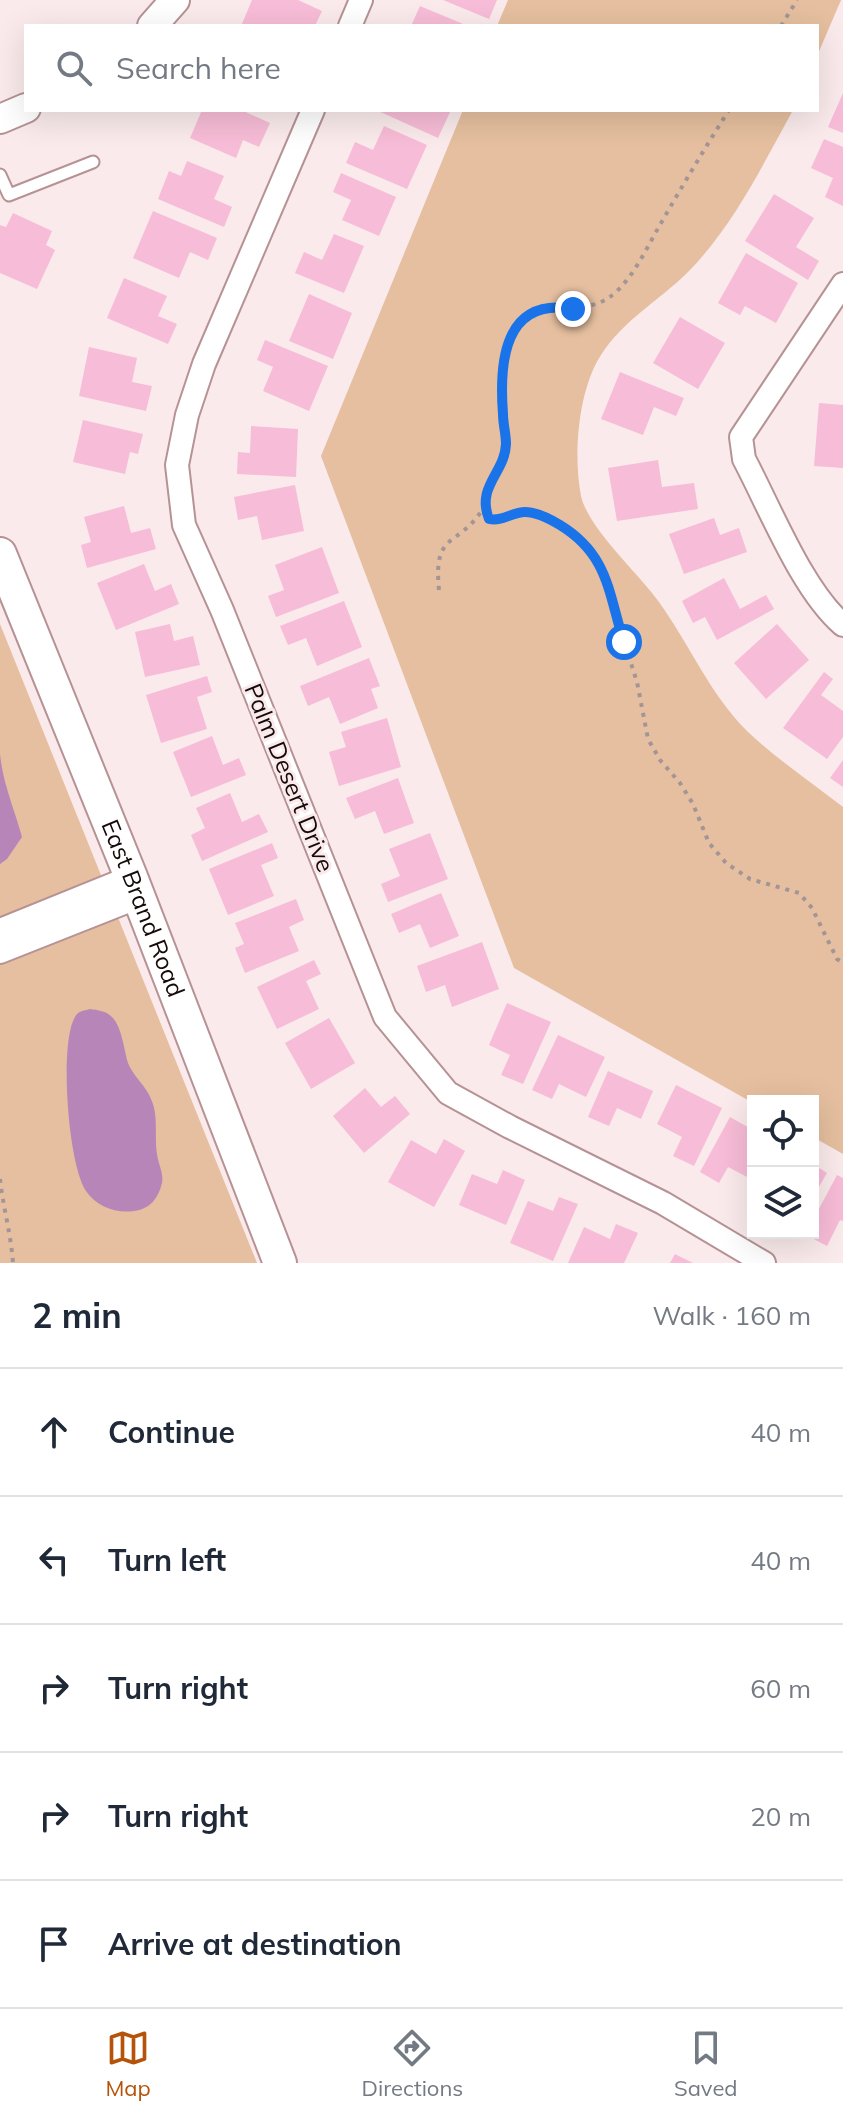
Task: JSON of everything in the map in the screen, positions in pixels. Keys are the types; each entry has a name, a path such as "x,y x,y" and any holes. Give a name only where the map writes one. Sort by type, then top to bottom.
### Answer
{"main road":[{"name":"East Brand Road","path":"0,554 135,887 280,1263"}],"street":[{"path":"154,24 175,0"},
{"path":"351,24 361,0"},
{"path":"0,119 24,109"},
{"name":"Palm Desert Drive","path":"312,112 204,364 187,415 177,465 184,525 222,610 385,1017 417,1058 448,1093 663,1203 764,1263"},
{"path":"843,284 741,437 744,459 812,589 829,613 843,625"},
{"path":"0,930 135,887"},
{"path":"0,952 135,887"}],"lane":[{"path":"0,175 9,195 93,162"}],"path":[{"path":"782,24 797,0"},
{"path":"439,590 440,556 446,543 473,522 484,507 486,491 505,453 504,365 506,346 512,332 524,318 539,309 589,307 619,290 728,112"},
{"path":"484,507 489,519 498,521 523,512 552,520 584,542 610,587 637,682 648,739 693,804 709,843 726,863 750,879 799,893 812,908 837,959 843,963"},
{"path":"0,1179 13,1263"}],"shaded area":[{"path":"508,0 841,0 819,51 819,24 498,24"},
{"path":"462,112 792,112 719,235 688,272 620,331 601,355 582,404 578,462 581,496 592,520 652,593 721,700 759,742 843,807 843,1154 819,1140 819,1095 747,1095 747,1100 514,968 321,456"},
{"path":"0,624 257,1263 0,1263"},
{"path":"0,754 22,837 0,864"},
{"path":"90,1009 107,1013 115,1021 128,1063 149,1094 153,1106 162,1183 152,1202 140,1210 114,1210 95,1201 86,1191 74,1157 68,1104 67,1052 75,1017 79,1012"}],"building":[{"path":"252,0 298,0 322,11 316,24 242,24"},
{"path":"443,0 497,0 489,19"},
{"path":"420,6 463,24 412,24"},
{"path":"843,93 843,133 828,127"},
{"path":"201,112 245,112 270,123 259,147 243,140 236,158 190,138"},
{"path":"380,112 450,112 438,138"},
{"path":"384,126 427,145 407,189 346,163 355,142 373,150"},
{"path":"824,139 843,147 843,206 825,197 833,178 811,168"},
{"path":"187,161 224,176 214,199 232,207 224,227 158,199 169,171 181,176"},
{"path":"341,173 396,197 379,236 342,220 351,200 333,192"},
{"path":"774,194 814,218 796,247 819,261 808,280 745,241"},
{"path":"153,211 217,238 208,260 190,252 179,278 133,258"},
{"path":"13,213 52,231 46,245 55,250 37,289 0,273 0,225 6,227"},
{"path":"334,234 364,246 344,293 295,273 304,252 322,260"},
{"path":"746,253 798,283 776,323 745,306 740,315 718,303"},
{"path":"124,278 167,296 158,316 177,324 168,344 107,318"},
{"path":"309,294 352,313 333,359 289,341"},
{"path":"680,317 725,343 698,389 653,363"},
{"path":"265,340 328,366 309,411 263,391 273,367 257,360"},
{"path":"89,347 137,358 132,382 152,386 146,411 79,396"},
{"path":"620,372 684,398 676,416 654,407 643,435 601,419"},
{"path":"819,403 843,405 843,468 814,466"},
{"path":"83,420 143,434 138,454 130,452 125,474 73,462"},
{"path":"251,426 298,429 296,477 237,474 238,452 250,453"},
{"path":"658,460 662,487 694,483 698,509 617,521 608,468"},
{"path":"295,485 304,531 262,540 257,516 238,520 234,497"},
{"path":"124,506 131,533 150,528 156,549 87,568 81,545 91,542 84,517"},
{"path":"714,518 720,535 739,528 747,552 684,574 669,534"},
{"path":"322,547 339,593 276,617 268,596 284,590 275,565"},
{"path":"144,564 155,591 171,584 179,604 116,630 97,583"},
{"path":"724,578 740,609 766,595 774,609 717,640 705,617 693,623 682,601"},
{"path":"344,601 362,647 317,666 306,638 288,645 280,626"},
{"path":"170,624 174,641 193,636 200,665 145,677 135,632"},
{"path":"777,624 809,660 766,699 734,663"},
{"path":"369,658 380,686 371,689 378,708 340,724 329,697 308,706 300,686"},
{"path":"824,672 833,679 821,695 843,711 843,737 827,759 783,728"},
{"path":"207,676 212,692 197,697 207,729 161,743 146,695"},
{"path":"387,718 401,767 339,786 329,752 346,747 341,732"},
{"path":"212,736 223,765 239,758 246,775 191,797 173,752"},
{"path":"843,760 843,787 830,778"},
{"path":"398,778 414,823 384,834 375,811 355,819 346,798"},
{"path":"230,793 242,822 259,814 268,832 202,861 191,835 205,828 196,808"},
{"path":"430,833 448,879 388,902 381,884 400,876 389,849"},
{"path":"272,843 278,858 261,865 274,896 228,915 209,869"},
{"path":"441,893 459,936 430,948 420,924 399,933 391,914"},
{"path":"296,899 304,920 289,927 299,951 245,973 235,948 244,944 235,923"},
{"path":"482,942 499,989 452,1007 445,985 426,992 417,966"},
{"path":"314,960 321,974 306,981 319,1009 277,1029 257,987"},
{"path":"507,1003 551,1022 523,1084 501,1075 510,1055 489,1045"},
{"path":"329,1018 355,1063 311,1089 285,1043"},
{"path":"558,1035 605,1057 586,1097 559,1084 552,1099 532,1090"},
{"path":"608,1071 653,1091 641,1119 617,1108 609,1126 588,1117"},
{"path":"676,1085 722,1108 694,1166 673,1156 682,1137 657,1124"},
{"path":"365,1088 381,1107 395,1096 410,1114 364,1153 333,1116"},
{"path":"730,1117 747,1127 747,1177 728,1167 719,1183 700,1172"},
{"path":"444,1139 465,1151 434,1207 388,1182 411,1140 436,1154"},
{"path":"819,1168 827,1173 819,1187"},
{"path":"503,1170 525,1180 506,1225 459,1205 472,1174 497,1184"},
{"path":"837,1175 843,1178 843,1221 840,1220 827,1246 814,1239 819,1239 819,1209"},
{"path":"559,1197 578,1204 553,1261 510,1243 528,1201 553,1211"},
{"path":"616,1224 638,1233 624,1263 568,1263 584,1227 610,1239"},
{"path":"675,1254 693,1263 670,1263"}],"route":[{"path":"573,309 555,306 539,309 524,318 512,332 506,346 504,365 502,413 505,453 486,491 484,507 489,519 498,521 523,512 552,520 584,542 610,587 624,642"}]}
